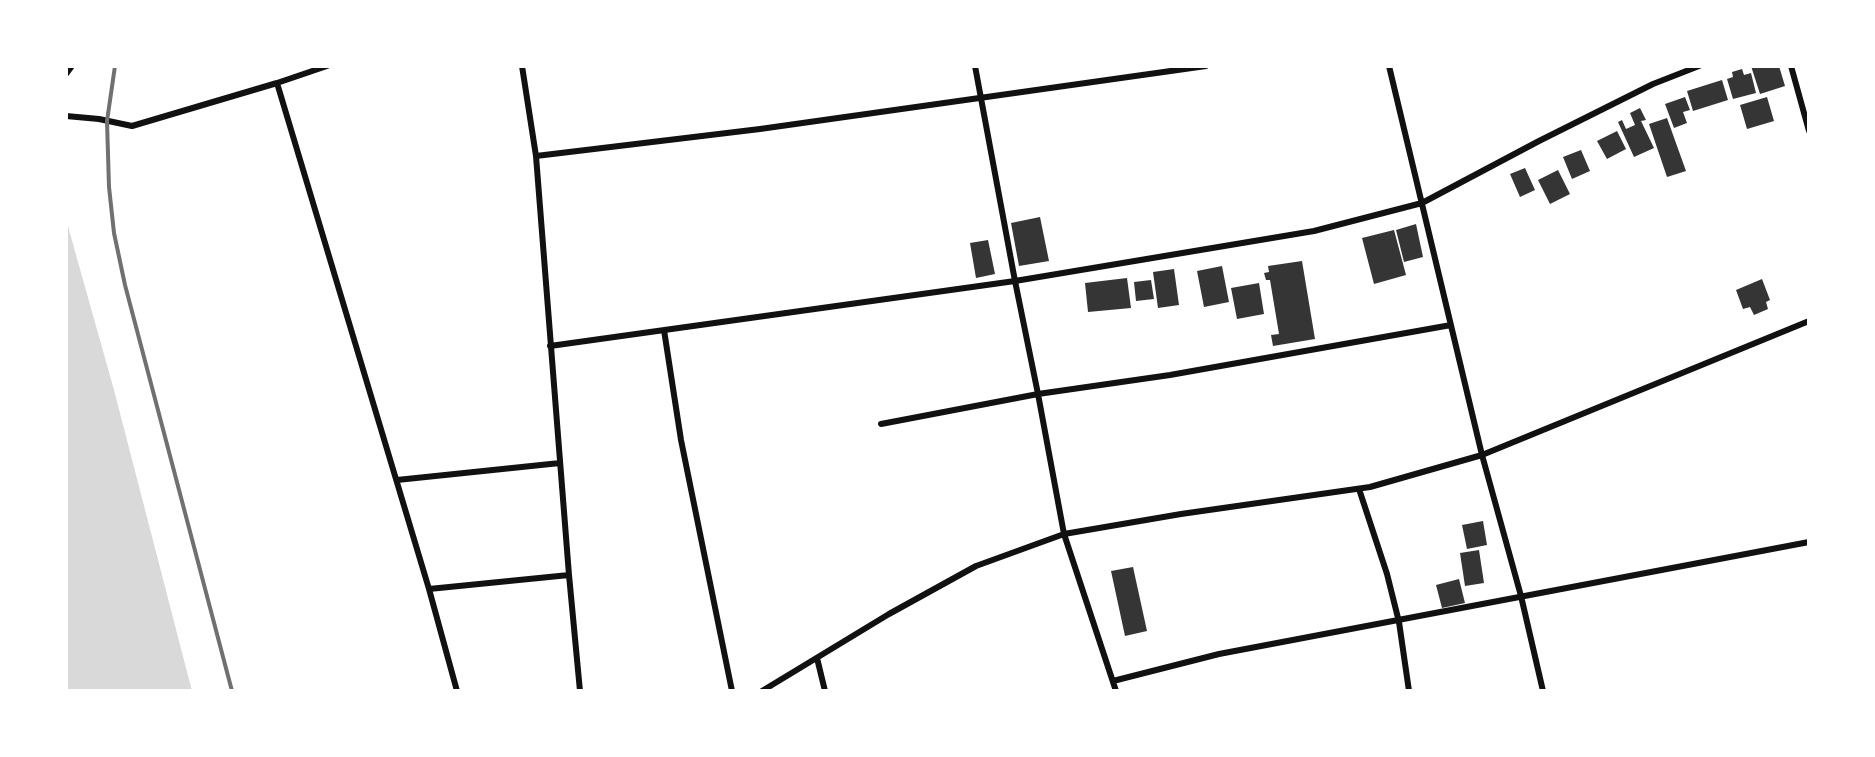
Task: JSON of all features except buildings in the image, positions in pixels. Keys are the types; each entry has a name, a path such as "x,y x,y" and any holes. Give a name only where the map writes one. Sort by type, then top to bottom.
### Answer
{"street":[{"path":"66,74 72,66"},
{"path":"66,116 132,126 327,66"},
{"path":"522,66 536,156 580,691"},
{"path":"975,66 1064,534 1116,691"},
{"path":"536,156 760,129 1206,66"},
{"path":"1389,66 1482,455 1521,596 1543,691"},
{"path":"550,346 1015,281 1314,231 1422,203 1653,84 1699,66"},
{"path":"1791,66 1809,131"},
{"path":"277,83 457,691"},
{"path":"762,691 889,614 976,566 1064,534 1359,489 1482,455 1809,321"},
{"path":"881,424 1038,394 1170,375 1451,325"},
{"path":"664,330 681,440 732,691"},
{"path":"397,480 560,463"},
{"path":"1359,489 1399,622 1409,691"},
{"path":"1113,681 1219,654 1809,542"},
{"path":"429,589 569,575"},
{"path":"817,658 825,691"}],"shaded area":[{"path":"66,212 69,230 192,691 66,691"}],"railway":[{"path":"115,66 107,121 114,233 232,691"}]}
